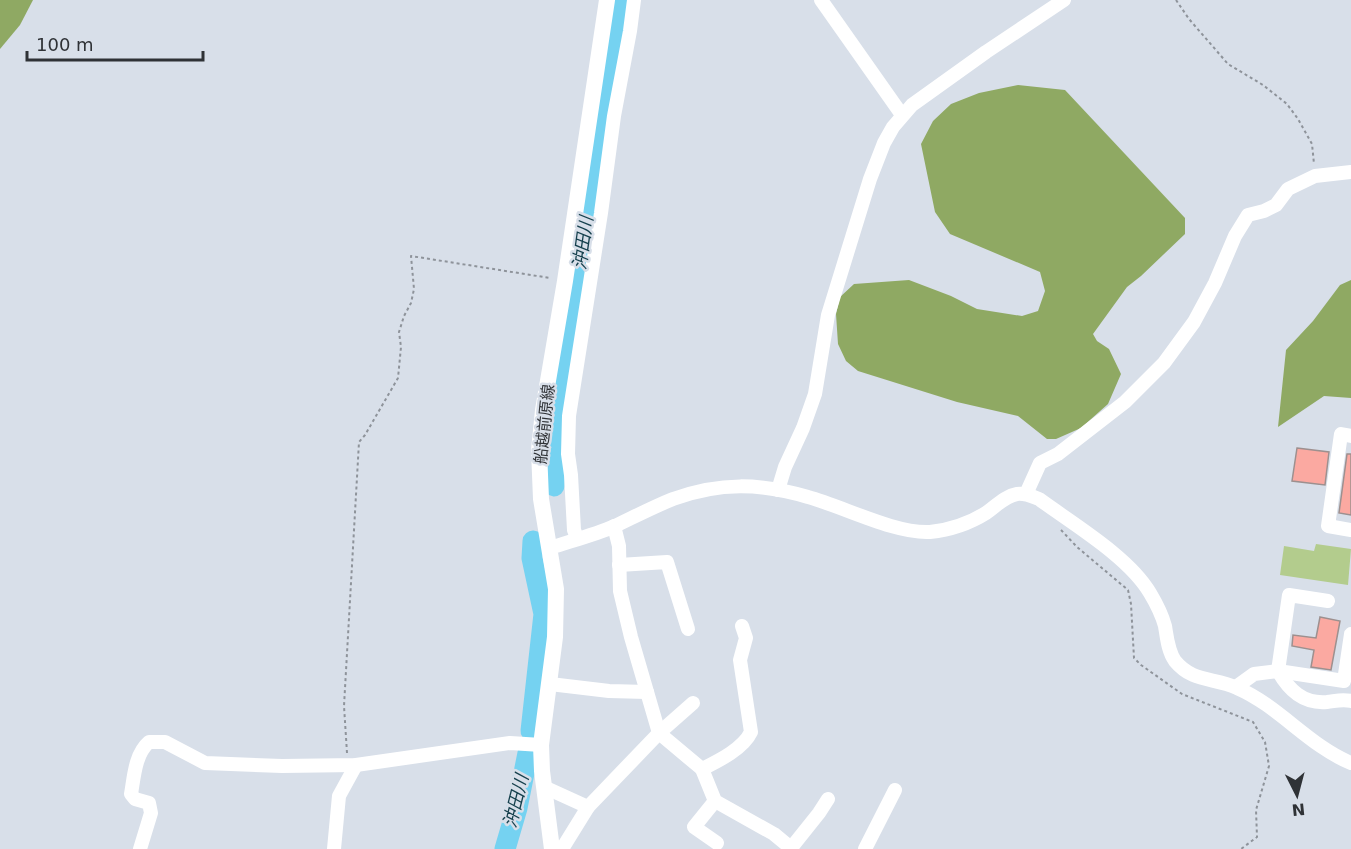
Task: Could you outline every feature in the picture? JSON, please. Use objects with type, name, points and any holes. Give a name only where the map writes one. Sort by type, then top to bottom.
[{"type":"main road","name":"船越前原線","points":[[552,849],[541,745],[555,637],[556,589],[539,484],[539,450],[543,410],[608,0]]},
{"type":"street","points":[[577,538],[573,530],[568,454],[569,416],[614,116],[634,0]]},
{"type":"street","points":[[821,0],[902,115]]},
{"type":"street","points":[[778,490],[815,394],[828,315],[870,179],[892,127],[912,105],[1059,1]]},
{"type":"street","points":[[1026,494],[1040,463],[1058,454],[1125,402],[1164,363],[1194,322],[1215,283],[1235,236],[1248,215],[1276,205],[1288,189],[1315,176],[1351,172]]},
{"type":"street","points":[[1351,436],[1341,434],[1328,526],[1351,530]]},
{"type":"street","points":[[550,548],[614,526],[673,499],[732,485],[778,490],[808,497],[918,532],[931,532],[968,522],[1005,498],[1015,494],[1026,494],[1039,499],[1125,562],[1140,576],[1158,606],[1168,648],[1174,660],[1188,674],[1236,687],[1286,719],[1336,757],[1351,763]]},
{"type":"street","points":[[614,526],[619,546],[620,591],[630,637],[659,733],[702,769],[715,801],[774,834],[791,848],[828,799]]},
{"type":"street","points":[[619,565],[667,562],[688,629]]},
{"type":"street","points":[[1328,601],[1289,595],[1278,671],[1292,691],[1305,700],[1327,702],[1346,700],[1344,681],[1351,634]]},
{"type":"street","points":[[702,769],[722,759],[748,739],[751,732],[740,660],[746,638],[742,626]]},
{"type":"street","points":[[1236,687],[1254,674],[1278,671],[1344,681]]},
{"type":"street","points":[[550,684],[609,691],[647,692]]},
{"type":"street","points":[[561,849],[588,807],[659,733],[693,703]]},
{"type":"street","points":[[140,849],[151,813],[149,803],[135,800],[131,794],[136,767],[143,747],[149,742],[165,742],[205,763],[282,766],[352,765],[510,743],[541,745]]},
{"type":"street","points":[[334,849],[339,796],[352,765]]},
{"type":"street","points":[[544,787],[588,807]]},
{"type":"street","points":[[865,849],[895,790]]},
{"type":"street","points":[[715,801],[694,827],[717,843]]},
{"type":"path","points":[[1176,0],[1189,19],[1228,64],[1263,85],[1287,104],[1312,144],[1315,176]]},
{"type":"path","points":[[352,765],[345,737],[344,706],[359,442],[366,435],[398,378],[401,347],[399,332],[414,289],[411,256],[565,281]]},
{"type":"green space","points":[[0,0],[33,0],[20,25],[0,49]]},
{"type":"green space","points":[[1018,85],[1065,90],[1185,218],[1185,234],[1127,287],[1093,334],[1097,341],[1109,349],[1121,374],[1108,404],[1081,428],[1056,439],[1047,439],[1018,416],[957,402],[858,371],[846,361],[838,344],[836,314],[840,297],[854,284],[909,280],[977,309],[1022,316],[1038,311],[1045,291],[1040,272],[950,234],[935,212],[921,144],[933,121],[951,104],[979,93]]},
{"type":"green space","points":[[1351,280],[1351,398],[1324,396],[1278,427],[1286,350],[1313,321],[1340,285]]},
{"type":"green space","points":[[1316,544],[1351,549],[1348,585],[1280,575],[1284,546],[1314,551]]},
{"type":"building","points":[[1297,448],[1329,452],[1325,485],[1292,481]]},
{"type":"building","points":[[1347,454],[1351,454],[1351,515],[1339,513]]},
{"type":"building","points":[[1320,617],[1340,621],[1331,670],[1311,667],[1314,650],[1292,646],[1293,635],[1316,638]]},
{"type":"waterway","name":"沖田川","points":[[554,486],[555,466],[552,449],[619,0]]},
{"type":"waterway","name":"沖田川","points":[[531,731],[544,614],[532,558],[533,541]]},
{"type":"waterway","name":"沖田川","points":[[505,849],[517,808],[528,753]]}]
